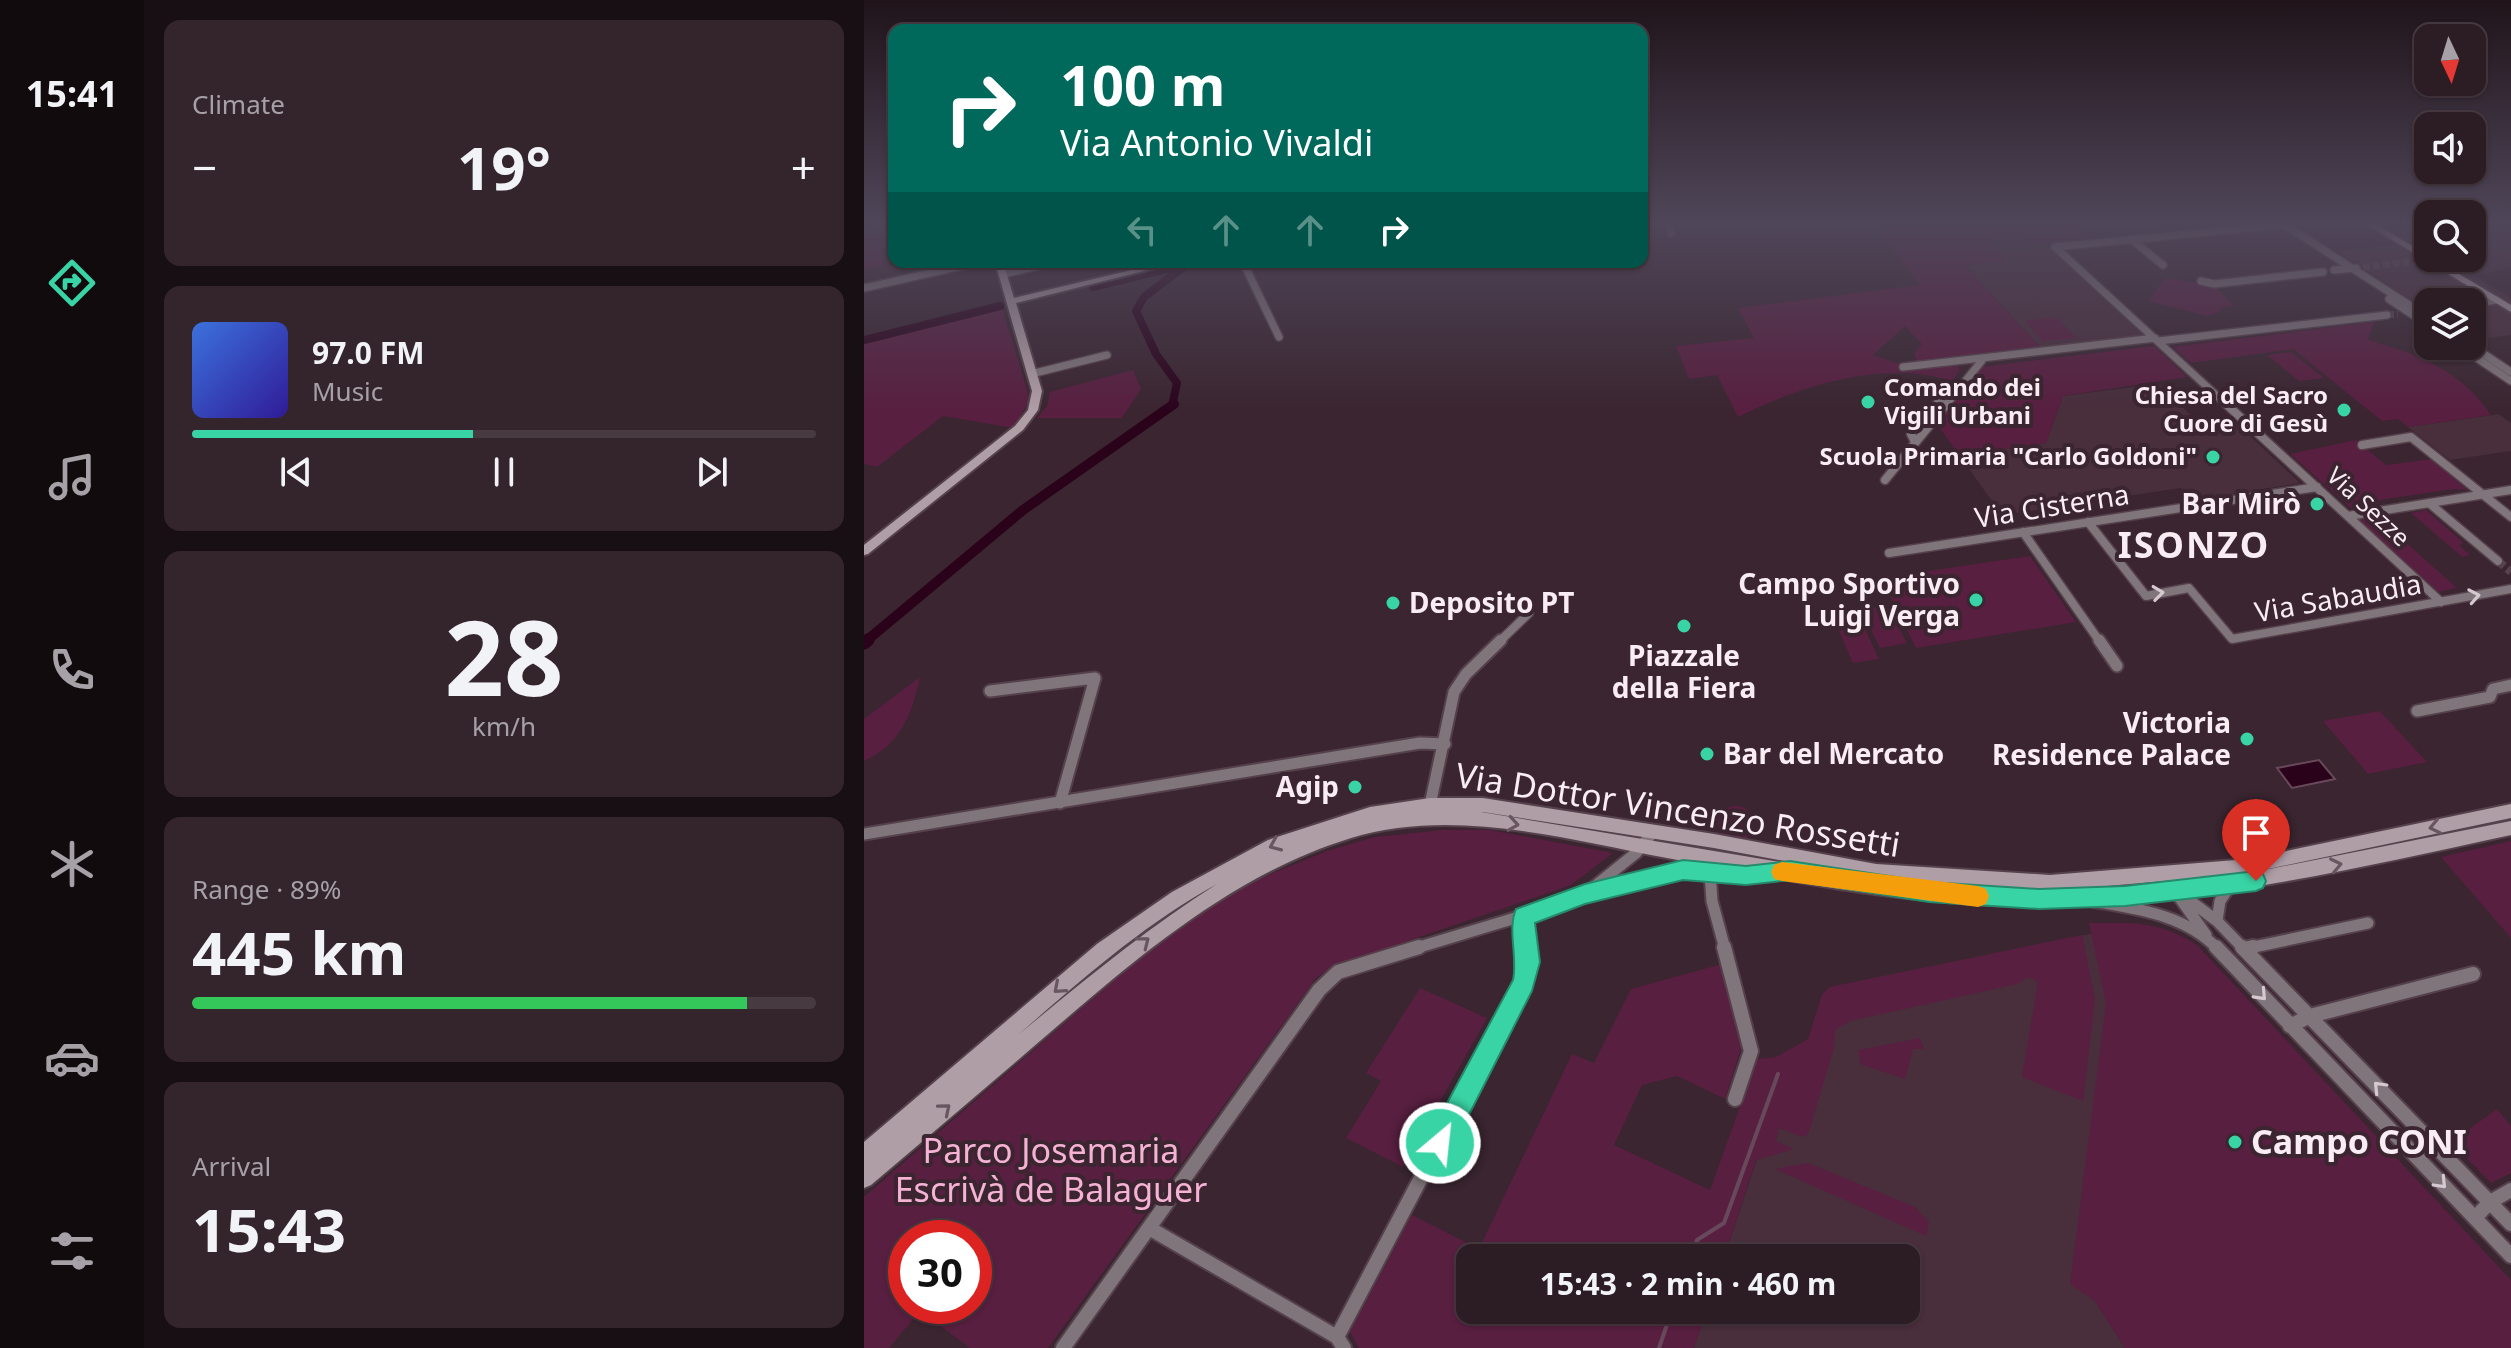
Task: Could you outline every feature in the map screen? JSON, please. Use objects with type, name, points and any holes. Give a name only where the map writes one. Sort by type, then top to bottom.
[{"type":"street","points":[[864,551],[1022,425],[1037,399],[1008,287]]},
{"type":"street","points":[[1013,301],[1072,287]]},
{"type":"street","points":[[1255,287],[1279,337]]},
{"type":"street","name":"Via Sezze","points":[[2099,287],[2441,602]]},
{"type":"street","points":[[2370,287],[2414,316]]},
{"type":"street","points":[[2388,287],[2414,304]]},
{"type":"street","points":[[2474,287],[2511,309]]},
{"type":"street","points":[[2486,302],[2496,300]]},
{"type":"street","points":[[2398,314],[2414,312]]},
{"type":"street","points":[[1903,367],[2387,315]]},
{"type":"street","points":[[1031,374],[1107,355]]},
{"type":"street","points":[[2486,355],[2511,372]]},
{"type":"street","points":[[1885,480],[1980,358]]},
{"type":"street","points":[[2480,360],[2511,381]]},
{"type":"street","points":[[2362,445],[2411,437],[2511,517]]},
{"type":"street","name":"Via Cisterna","points":[[1889,553],[2317,487]]},
{"type":"street","points":[[2348,516],[2511,490]]},
{"type":"street","points":[[2429,503],[2498,561]]},
{"type":"street","name":"Via Sabaudia","points":[[2088,522],[2146,596],[2189,588],[2232,639],[2511,589]]},
{"type":"street","points":[[2023,532],[2117,666]]},
{"type":"street","points":[[1430,805],[1445,744],[1448,709],[1458,684],[1529,613]]},
{"type":"street","points":[[990,691],[1087,677],[1095,679],[1060,803]]},
{"type":"street","points":[[2417,711],[2490,697],[2493,689],[2511,685]]},
{"type":"street","points":[[864,834],[1420,743],[1445,744]]},
{"type":"street","name":"Via Dottor Vincenzo Rossetti","points":[[864,1155],[1103,950],[1192,888],[1239,861],[1302,834],[1370,814],[1430,805],[1493,806],[1790,871],[1945,894],[2080,898],[2231,884],[2511,828]]},
{"type":"street","name":"Via Dottor Vincenzo Rossetti","points":[[864,1178],[1147,939],[1210,895],[1287,856],[1363,830],[1438,817],[1491,821],[1649,839],[1931,878],[2050,883],[2248,866],[2511,811]]},
{"type":"street","points":[[1585,894],[1649,839]]},
{"type":"street","points":[[1063,1348],[1319,990],[1338,972],[1524,917],[1585,894],[1672,871],[1746,876],[1790,871]]},
{"type":"street","points":[[1710,873],[1712,901],[1751,1051],[1735,1099]]},
{"type":"street","points":[[2163,875],[2208,939],[2511,1256]]},
{"type":"street","points":[[2217,921],[2220,901],[2231,884]]},
{"type":"street","points":[[2175,891],[2217,921],[2511,1224]]},
{"type":"street","points":[[2080,898],[2158,912],[2208,939]]},
{"type":"street","points":[[1149,1228],[1340,1342],[1524,983],[1528,962],[1524,917]]},
{"type":"street","points":[[2244,949],[2368,923]]},
{"type":"street","points":[[2290,1026],[2310,1016],[2473,974]]},
{"type":"street","points":[[2475,1218],[2490,1202],[2511,1190]]},
{"type":"shaded area","points":[[1985,287],[2092,287],[2144,335],[2041,348]]},
{"type":"shaded area","points":[[2391,287],[2493,287],[2511,298],[2511,335],[2486,338],[2486,288],[2414,288],[2414,302]]},
{"type":"shaded area","points":[[2159,384],[2199,423],[2231,418],[2300,483],[2193,500],[2181,488],[2002,515],[1959,455],[2046,443],[2063,396]]},
{"type":"shaded area","points":[[2499,414],[2511,423],[2511,451],[2450,460],[2408,427]]},
{"type":"shaded area","points":[[2319,760],[2335,779],[2292,788],[2277,768]]},
{"type":"shaded area","points":[[2128,926],[2095,1301],[2125,1348],[1694,1348],[1702,1324],[1920,1324],[1920,1244],[1729,1244],[1777,1099],[1789,1103],[1822,995],[1830,987]]},
{"type":"green space","points":[[1905,287],[1984,287],[2041,348],[1953,360],[1960,370],[1952,381],[1898,373],[1842,379],[1788,395],[1738,417],[1717,375],[1689,379],[1676,346],[1754,338],[1738,308]],"holes":[[[1905,326],[1922,344],[1914,354],[1917,360],[1896,363],[1873,355]]]},
{"type":"green space","points":[[2159,287],[2215,287],[2234,306],[2219,308],[2222,311],[2207,316],[2149,300]]},
{"type":"green space","points":[[1002,308],[1030,400],[1013,428],[943,416],[877,467],[864,464],[864,342]]},
{"type":"green space","points":[[2056,317],[2076,338],[2043,341],[2025,321]]},
{"type":"green space","points":[[2374,322],[2368,340],[2414,355],[2414,360],[2425,360],[2437,366],[2467,387],[2491,415],[2408,427],[2398,419],[2382,421],[2293,349],[2191,363],[2173,347]]},
{"type":"green space","points":[[2154,346],[2187,377],[2063,396],[2046,443],[1959,455],[1936,423],[1981,367]]},
{"type":"green space","points":[[2291,352],[2324,378],[2299,381],[2267,355]]},
{"type":"green space","points":[[1133,370],[1141,389],[1122,418],[1037,418],[1047,406],[1050,392]]},
{"type":"green space","points":[[2356,440],[2386,465],[2432,459],[2467,490],[2454,489],[2379,500],[2378,505],[2351,508],[2290,454]]},
{"type":"green space","points":[[2426,510],[2463,542],[2460,546],[2470,555],[2462,557],[2411,513]]},
{"type":"green space","points":[[2376,516],[2457,588],[2438,592],[2358,519]]},
{"type":"green space","name":"Campo Sportivo Luigi Verga","points":[[2030,556],[2076,622],[1916,648],[1881,578]]},
{"type":"green space","points":[[1887,606],[1907,643],[1880,648],[1861,610]]},
{"type":"green space","points":[[1863,625],[1879,659],[1853,663],[1838,629]]},
{"type":"green space","points":[[920,677],[909,715],[896,737],[864,761],[864,719]]},
{"type":"green space","points":[[2380,711],[2427,762],[2368,774],[2323,721]]},
{"type":"green space","points":[[1736,806],[1749,811],[1754,824],[1749,837],[1736,842],[1723,837],[1718,824],[1723,811]]},
{"type":"green space","name":"Parco Josemaria Escrivà de Balaguer","points":[[1442,830],[1490,830],[1613,853],[1571,885],[1332,967],[1316,978],[1048,1348],[970,1348],[938,1324],[992,1324],[992,1220],[888,1220],[888,1324],[909,1324],[889,1348],[864,1348],[864,1197],[1163,938],[1239,887],[1327,851],[1375,837]]},
{"type":"green space","points":[[2511,841],[2511,938],[2441,857]]},
{"type":"green space","name":"Campo CONI","points":[[2089,923],[2133,923],[2158,927],[2197,945],[2511,1280],[2511,1348],[2125,1348],[2095,1301],[2070,1284],[2106,1003]]},
{"type":"green space","points":[[2082,935],[2095,999],[2083,1101],[2022,1077],[2038,982],[2028,977],[2017,984],[1850,1021],[1835,1030],[1834,1048],[1808,1134],[1803,1137],[1779,1128],[1776,1141],[1794,1149],[1756,1160],[1729,1244],[1481,1244],[1572,1054],[1594,1063],[1631,989],[1722,964],[1742,1045],[1725,1099],[1677,1076],[1642,1085],[1614,1145],[1710,1190],[1757,1059],[1776,1057],[1808,1039],[1822,995],[1830,987]]},
{"type":"green space","points":[[1420,988],[1487,1018],[1403,1167],[1346,1138],[1381,1081],[1366,1073]]},
{"type":"green space","points":[[1920,1038],[1924,1049],[1913,1049],[1905,1079],[1860,1064],[1859,1050]]},
{"type":"green space","points":[[2497,1109],[2511,1126],[2511,1173],[2491,1183],[2451,1142]]},
{"type":"green space","points":[[1808,1163],[1915,1207],[1929,1222],[1926,1236],[1775,1169]]},
{"type":"green space","points":[[1412,1215],[1469,1244],[1456,1244],[1456,1324],[1702,1324],[1694,1348],[1359,1348],[1350,1332]]},
{"type":"waterway","points":[[1157,287],[1144,297],[1136,311],[1156,354],[1177,383],[1172,405]]},
{"type":"waterway","points":[[864,340],[1000,306]]},
{"type":"waterway","points":[[865,642],[1023,510],[1172,405]]},
{"type":"waterway","points":[[864,643],[868,640]]},
{"type":"waterway","points":[[1695,1244],[1724,1223],[1778,1074]]},
{"type":"waterway","points":[[1659,1348],[1667,1324]]},
{"type":"tunnel","points":[[2387,315],[2398,314]]},
{"type":"tunnel","points":[[2498,561],[2511,572]]},
{"type":"slow traffic","points":[[1782,872],[1978,896]]},
{"type":"place","name":"Comando dei Vigili Urbani","points":[[1868,402]]},
{"type":"place","name":"Chiesa del Sacro Cuore di Gesù","points":[[2344,410]]},
{"type":"place","name":"Scuola Primaria \"Carlo Goldoni\"","points":[[2213,457]]},
{"type":"place","name":"Bar Mirò","points":[[2317,504]]},
{"type":"place","name":"Campo Sportivo Luigi Verga","points":[[1976,600]]},
{"type":"place","name":"Deposito PT","points":[[1393,603]]},
{"type":"place","name":"Piazzale della Fiera","points":[[1684,626]]},
{"type":"place","name":"Victoria Residence Palace","points":[[2247,739]]},
{"type":"place","name":"Bar del Mercato","points":[[1707,754]]},
{"type":"place","name":"Agip","points":[[1355,787]]},
{"type":"place","name":"Campo CONI","points":[[2235,1142]]},
{"type":"district","name":"ISONZO","points":[[2194,545]]},
{"type":"route","points":[[1440,1143],[1524,983],[1528,962],[1524,917],[1585,894],[1683,870],[1746,876],[1790,871],[1929,892],[2039,899],[2125,896],[2256,881]]}]
